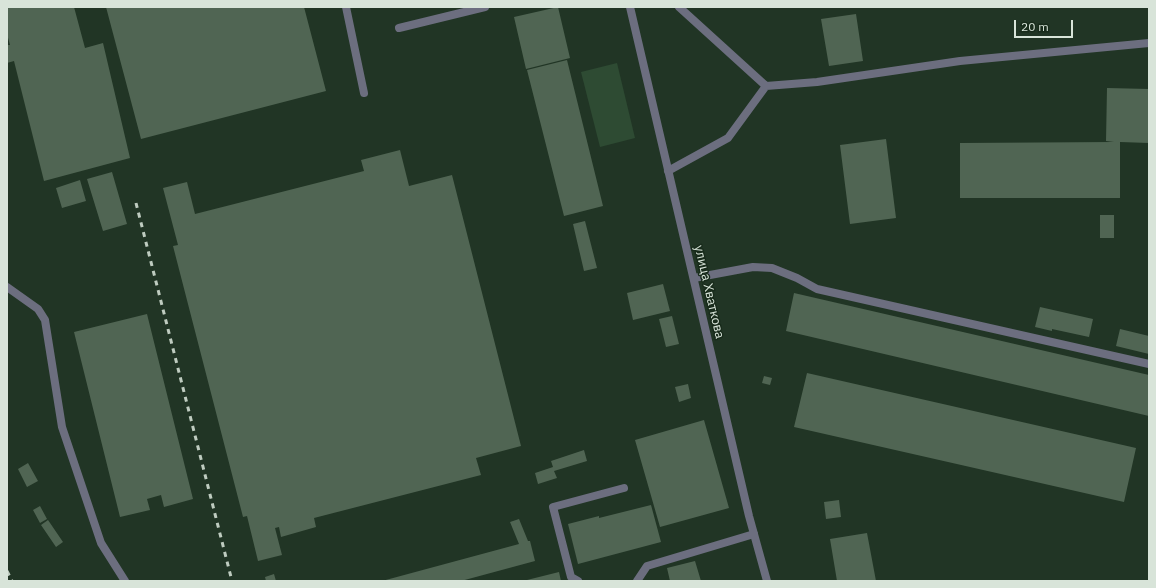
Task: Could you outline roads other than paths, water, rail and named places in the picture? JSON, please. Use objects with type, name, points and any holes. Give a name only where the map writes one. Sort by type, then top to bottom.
[{"type":"street","points":[[346,7],[364,93]]},
{"type":"street","points":[[399,28],[485,7]]},
{"type":"street","name":"улица Хваткова","points":[[630,7],[754,534],[767,581]]},
{"type":"street","points":[[679,7],[766,86],[817,82],[960,61],[1149,42]]},
{"type":"street","points":[[668,171],[728,138],[766,86]]},
{"type":"street","points":[[694,278],[753,267],[772,268],[797,278],[817,289],[1149,364]]},
{"type":"street","points":[[7,287],[38,309],[45,320],[62,427],[101,543],[125,581]]},
{"type":"street","points":[[578,581],[570,577],[553,507],[624,488]]},
{"type":"street","points":[[637,581],[647,566],[754,534]]},
{"type":"railway","points":[[136,203],[232,581]]},
{"type":"railway","points":[[7,571],[12,581]]}]
